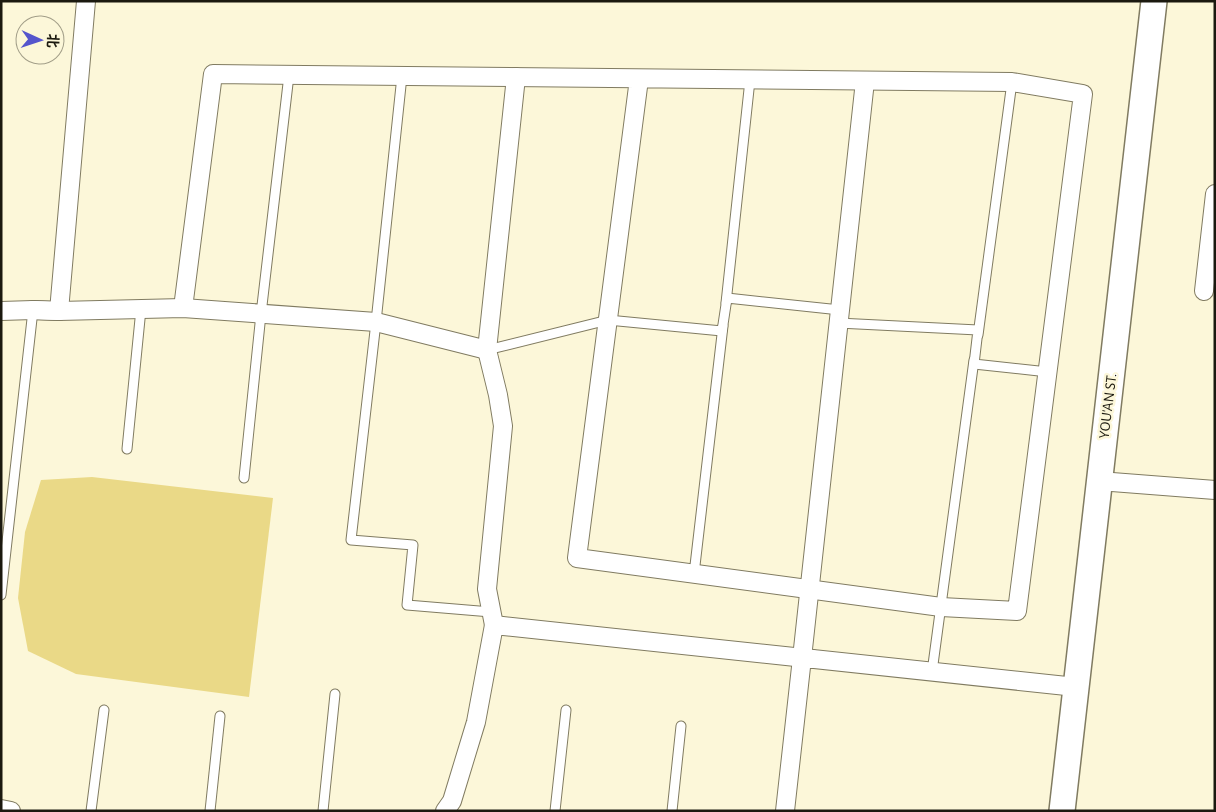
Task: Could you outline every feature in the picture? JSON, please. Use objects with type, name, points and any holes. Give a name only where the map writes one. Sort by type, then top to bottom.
[{"type":"main road","name":"YOU'AN ST.","points":[[1062,811],[1154,1]]},
{"type":"street","points":[[59,311],[86,1]]},
{"type":"street","points":[[183,308],[213,74],[1012,82],[1083,94],[1017,611],[941,607],[578,558],[639,79]]},
{"type":"street","points":[[445,811],[452,801],[476,722],[492,618],[487,589],[503,426],[487,350],[516,78]]},
{"type":"street","points":[[785,811],[865,81]]},
{"type":"street","points":[[1204,291],[1215,194]]},
{"type":"street","points":[[1,311],[183,308],[376,322],[487,350]]},
{"type":"street","points":[[1100,481],[1215,490]]},
{"type":"street","points":[[492,618],[802,658],[1076,687]]},
{"type":"street","points":[[1,809],[11,811]]},
{"type":"lane","points":[[244,478],[289,75]]},
{"type":"lane","points":[[402,76],[351,540],[413,545],[406,605],[492,618]]},
{"type":"lane","points":[[694,574],[727,298],[750,80]]},
{"type":"lane","points":[[932,672],[1012,82]]},
{"type":"lane","points":[[727,298],[839,317],[978,330]]},
{"type":"lane","points":[[127,449],[141,309]]},
{"type":"lane","points":[[1,594],[33,310]]},
{"type":"lane","points":[[487,350],[608,320],[722,331]]},
{"type":"lane","points":[[974,364],[1048,372]]},
{"type":"lane","points":[[323,811],[335,694]]},
{"type":"lane","points":[[90,811],[104,710]]},
{"type":"lane","points":[[555,811],[566,710]]},
{"type":"lane","points":[[210,811],[220,716]]},
{"type":"lane","points":[[672,811],[681,726]]},
{"type":"shaded area","points":[[92,477],[273,498],[249,697],[76,674],[28,651],[18,598],[25,532],[41,480]]}]
